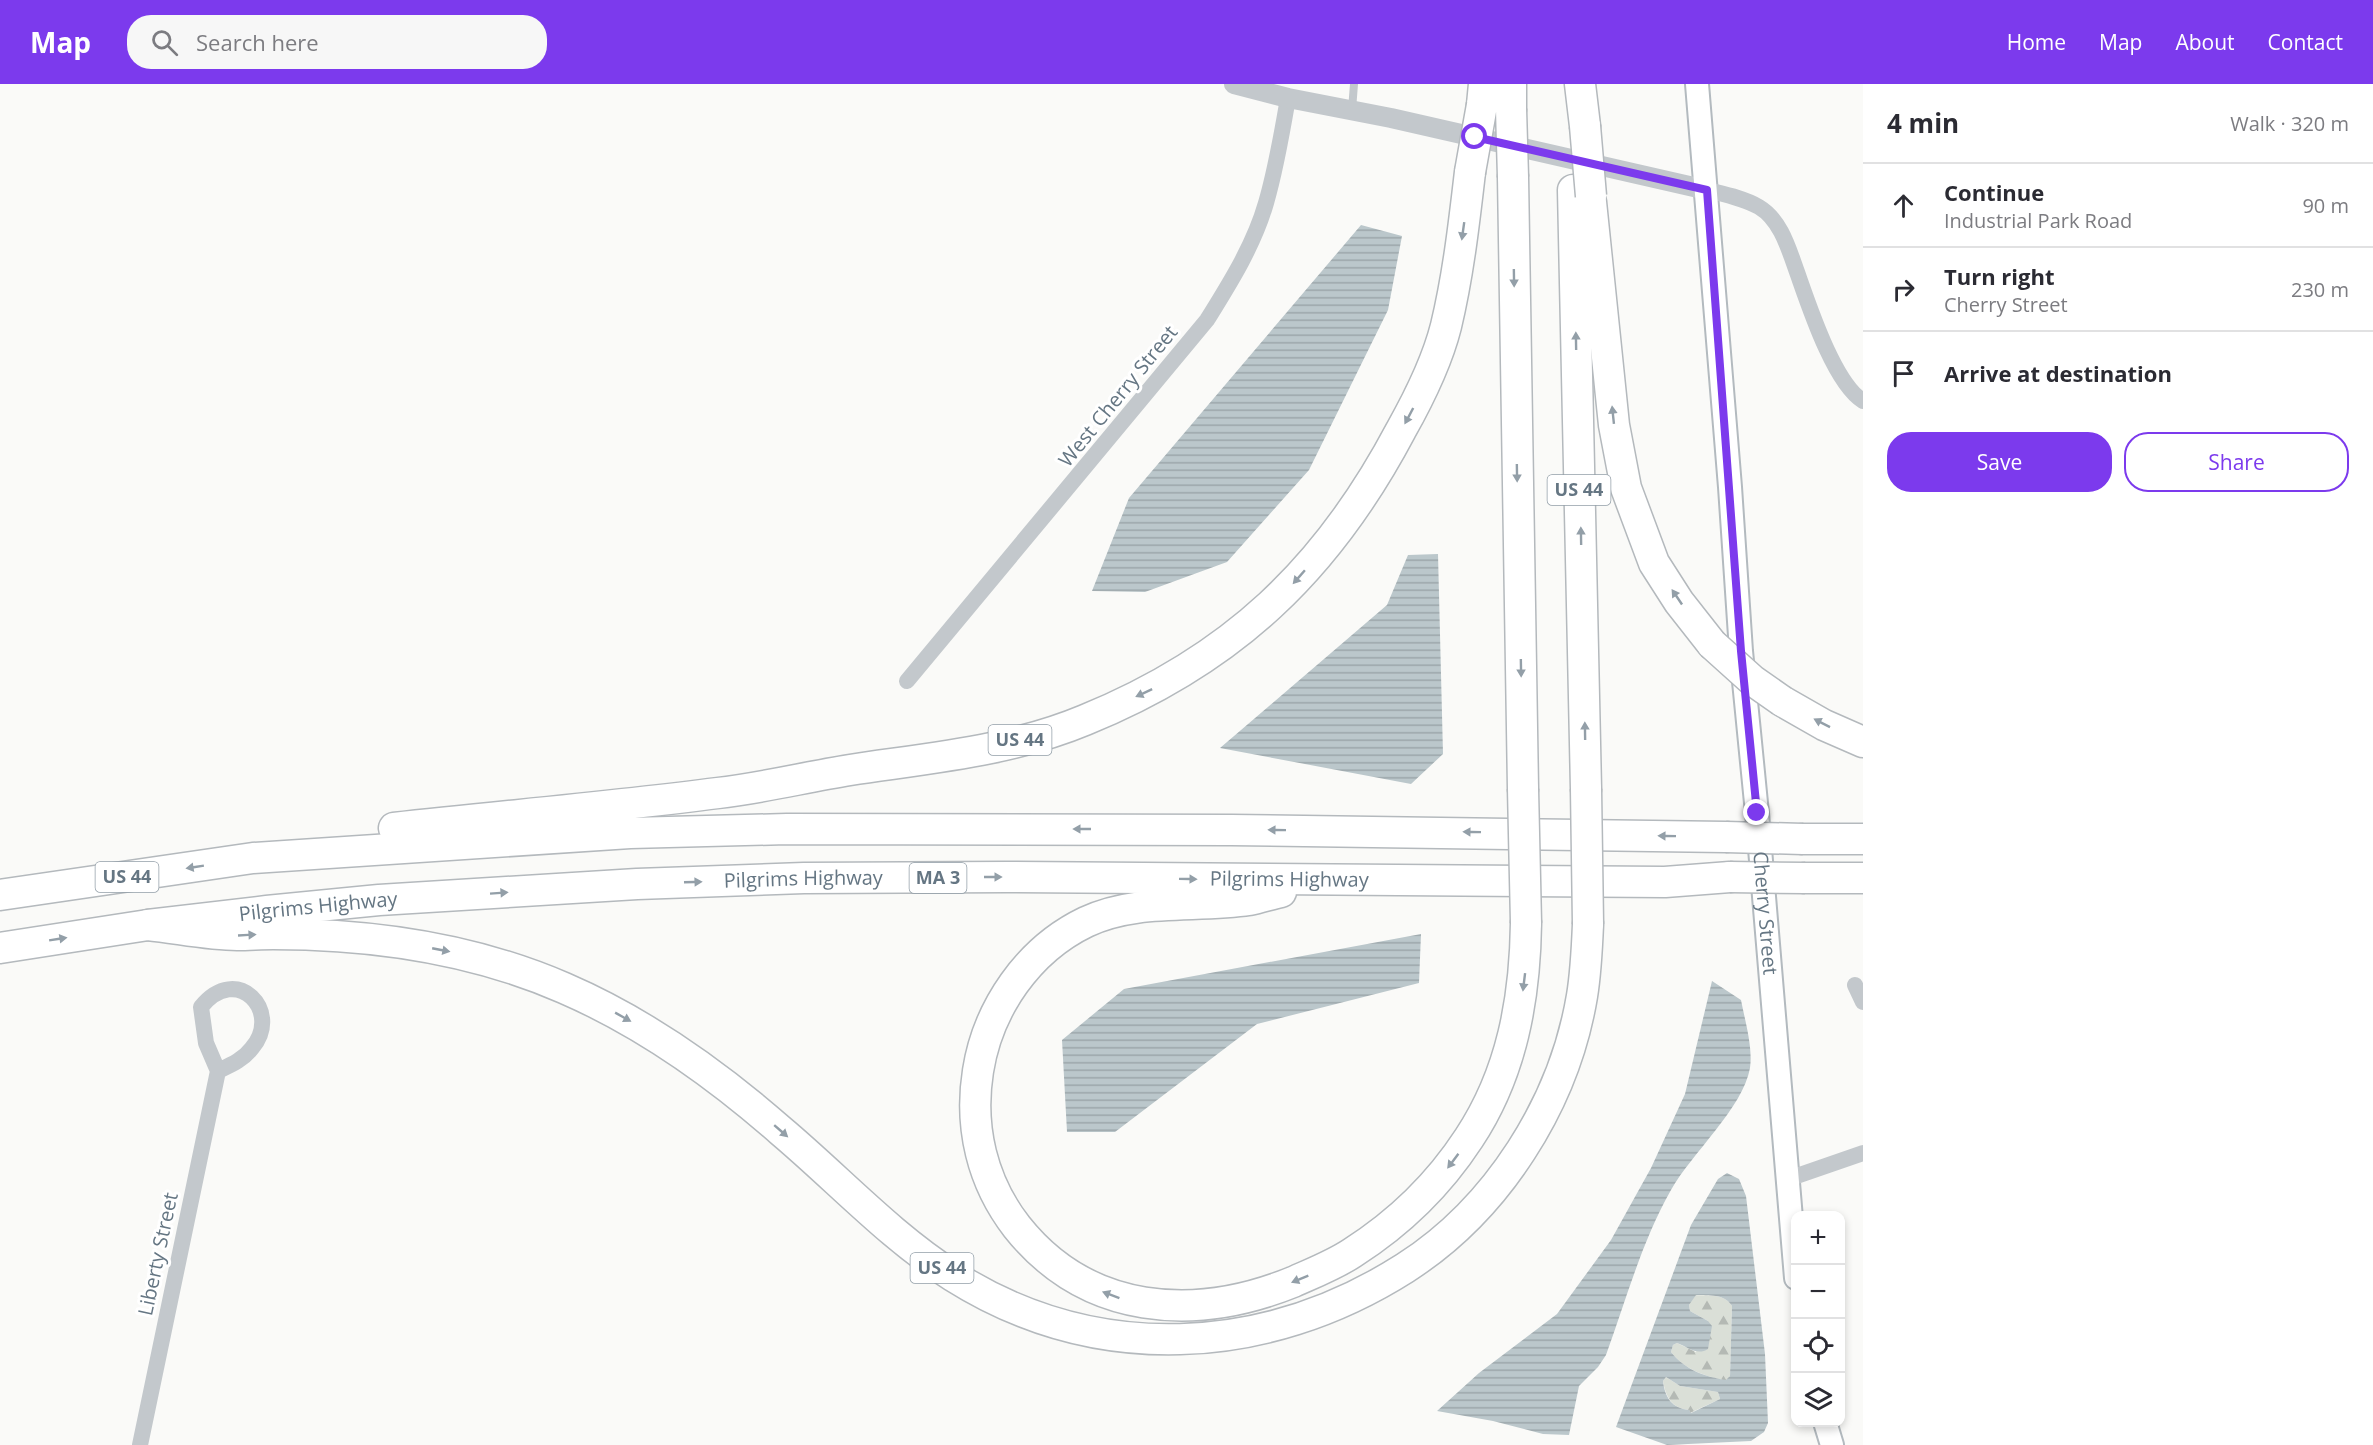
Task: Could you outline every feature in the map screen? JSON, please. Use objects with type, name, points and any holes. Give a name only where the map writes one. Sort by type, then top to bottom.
[{"type":"highway","points":[[1568,84],[1576,125],[1582,193],[1614,425],[1626,488],[1654,563],[1679,602],[1712,644],[1752,680],[1782,701],[1863,742]]},
{"type":"highway","points":[[1576,125],[1580,84]]},
{"type":"highway","name":"US 44","points":[[0,895],[253,858],[354,833],[721,793],[979,750],[1084,721],[1157,687],[1218,650],[1284,594],[1336,536],[1379,471],[1421,393],[1445,329],[1463,233],[1483,94]]},
{"type":"highway","points":[[1327,880],[1249,900],[1135,909],[1088,921],[1054,942],[1033,960],[1003,998],[985,1038],[980,1060],[974,1111],[976,1135],[986,1170],[1008,1215],[1039,1251],[1069,1275],[1111,1295],[1146,1305],[1182,1306],[1215,1304],[1278,1288],[1315,1273],[1350,1255],[1379,1234],[1409,1209],[1451,1164],[1484,1114],[1508,1056],[1517,1024],[1526,966],[1511,96]]},
{"type":"highway","name":"US 44","points":[[148,925],[234,936],[271,934],[368,938],[478,958],[519,970],[562,987],[654,1034],[702,1066],[780,1129],[921,1253],[987,1296],[1049,1321],[1093,1332],[1168,1340],[1214,1338],[1254,1332],[1290,1323],[1331,1308],[1373,1288],[1416,1261],[1450,1234],[1481,1202],[1507,1170],[1547,1105],[1575,1030],[1582,997],[1588,924],[1582,193]]},
{"type":"highway","points":[[253,858],[630,833],[787,829],[1243,830],[1863,839]]},
{"type":"highway","name":"Pilgrims Highway","points":[[0,948],[148,925],[379,900],[637,884],[804,878],[1665,882],[1731,877],[1863,878]]},
{"type":"main road","name":"Cherry Street","points":[[1697,84],[1741,651],[1795,1265]]},
{"type":"main road","points":[[1827,1427],[1832,1445]]},
{"type":"street","points":[[1234,84],[1288,98],[1352,110],[1707,190],[1758,206],[1772,217],[1787,243],[1835,366],[1854,396],[1863,401]]},
{"type":"street","name":"West Cherry Street","points":[[907,681],[1207,320],[1231,281],[1266,205],[1280,149],[1288,98]]},
{"type":"street","points":[[1856,986],[1863,1002]]},
{"type":"street","points":[[232,988],[245,992],[256,1001],[263,1018],[260,1036],[252,1049],[237,1062],[218,1071],[206,1043],[201,1006],[219,991],[232,988]]},
{"type":"street","name":"Liberty Street","points":[[140,1445],[218,1071]]},
{"type":"street","points":[[1788,1179],[1863,1153]]},
{"type":"lane","points":[[1352,110],[1354,84]]},
{"type":"green space","points":[[1695,1295],[1720,1297],[1732,1306],[1730,1376],[1727,1381],[1696,1371],[1671,1352],[1673,1345],[1677,1343],[1696,1352],[1708,1321],[1690,1311],[1689,1305]]},
{"type":"green space","points":[[1666,1377],[1680,1386],[1718,1392],[1720,1399],[1690,1413],[1689,1410],[1678,1407],[1668,1397],[1663,1381]]},
{"type":"shaded area","points":[[1361,225],[1402,236],[1388,310],[1309,470],[1227,562],[1145,592],[1092,591],[1129,498]]},
{"type":"shaded area","points":[[1438,554],[1443,754],[1411,784],[1220,748],[1387,605],[1408,555]]},
{"type":"shaded area","points":[[1421,934],[1419,983],[1257,1024],[1115,1132],[1067,1132],[1062,1040],[1124,989]]},
{"type":"shaded area","points":[[1712,981],[1741,1000],[1748,1034],[1750,1068],[1738,1099],[1680,1176],[1661,1209],[1635,1271],[1606,1355],[1598,1367],[1579,1386],[1569,1435],[1543,1434],[1493,1421],[1437,1411],[1479,1373],[1557,1314],[1611,1240],[1651,1168],[1685,1094]]},
{"type":"shaded area","points":[[1727,1173],[1739,1179],[1746,1196],[1765,1354],[1768,1423],[1764,1432],[1751,1441],[1667,1445],[1616,1427],[1691,1225],[1718,1179]],"holes":[[[1696,1295],[1721,1297],[1732,1306],[1730,1376],[1726,1380],[1696,1372],[1683,1364],[1671,1352],[1673,1345],[1677,1343],[1700,1352],[1708,1349],[1712,1326],[1708,1321],[1690,1311],[1689,1305]],[[1666,1377],[1680,1386],[1718,1392],[1720,1399],[1691,1413],[1670,1401],[1664,1387],[1663,1381]]]},
{"type":"route","points":[[1475,137],[1707,190],[1741,651],[1757,813]]}]
